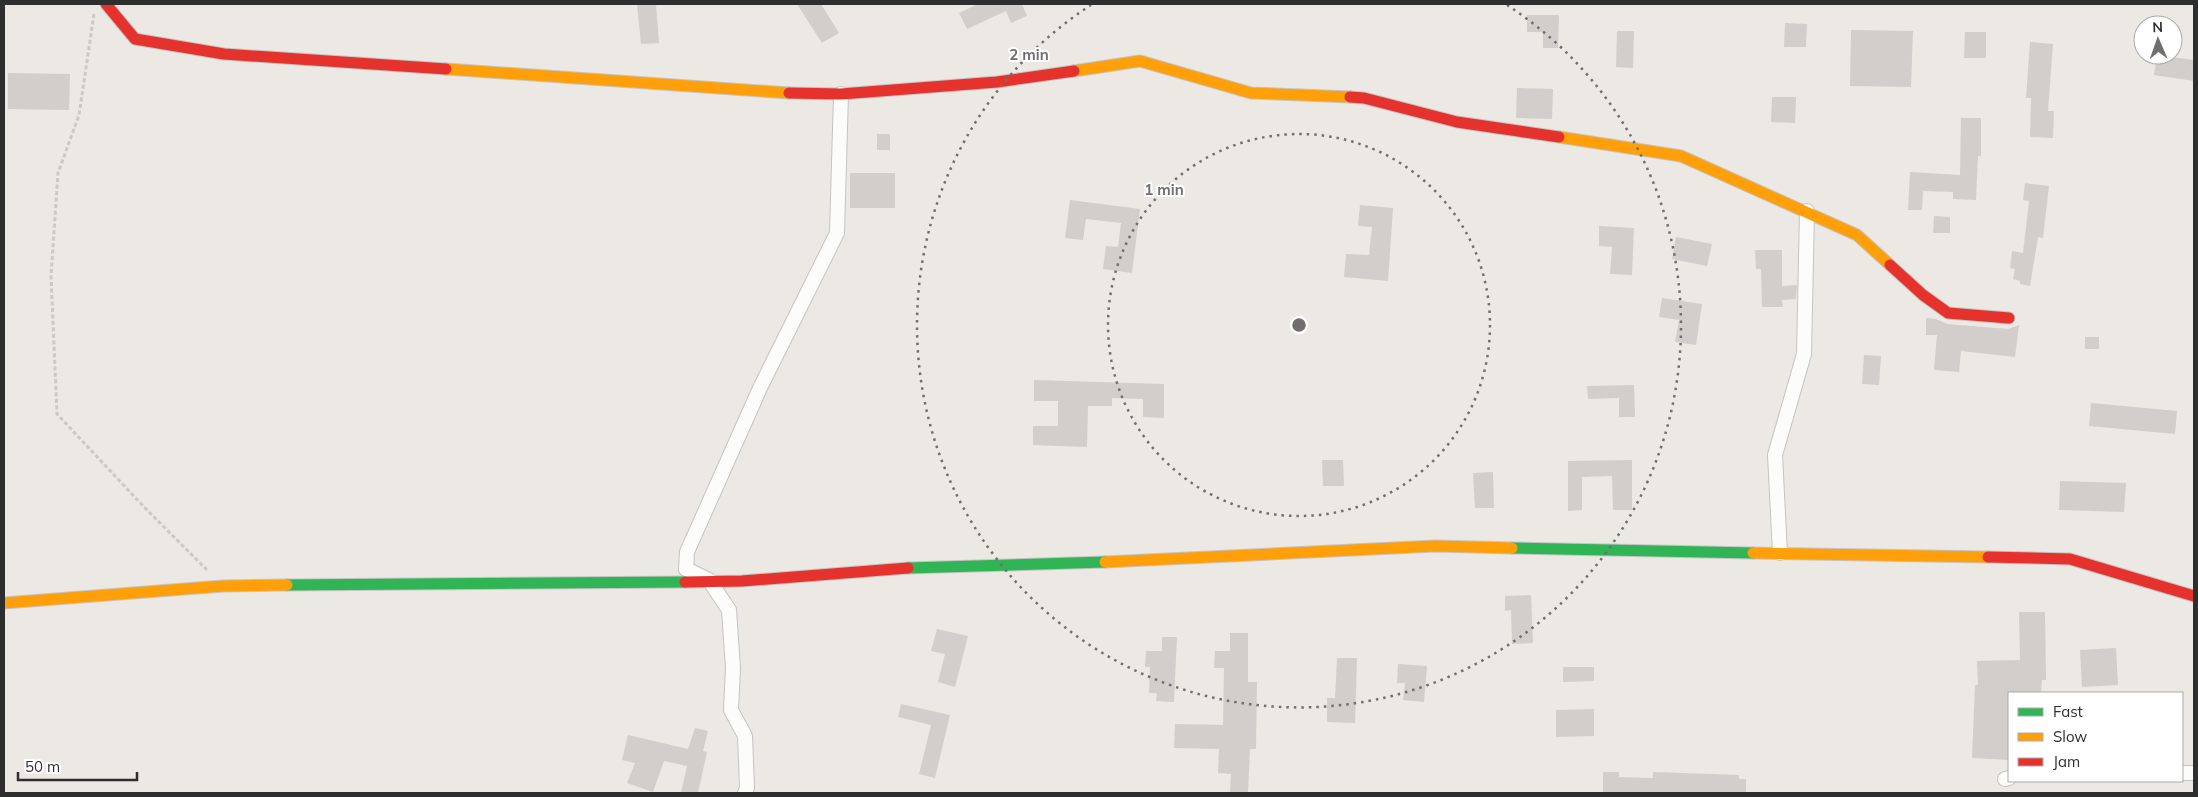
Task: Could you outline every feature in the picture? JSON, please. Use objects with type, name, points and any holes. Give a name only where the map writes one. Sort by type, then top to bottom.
[{"type":"street","points":[[106,4],[135,39],[224,54],[802,94],[841,94],[997,82],[1140,61],[1251,93],[1364,98],[1457,122],[1681,156],[1857,235],[1923,295],[1948,313],[2009,318]]},
{"type":"street","points":[[745,793],[747,788],[745,736],[732,710],[733,668],[729,610],[709,580],[686,569],[687,552],[760,388],[838,233],[841,94]]},
{"type":"street","points":[[1780,553],[1775,455],[1804,354],[1807,211]]},
{"type":"street","points":[[4,603],[223,586],[742,581],[915,566],[1170,560],[1435,546],[2070,559],[2194,596]]},
{"type":"path","points":[[94,13],[79,115],[58,173],[51,276],[57,414],[144,507],[223,586]]},
{"type":"building","points":[[637,4],[656,4],[659,43],[641,44]]},
{"type":"building","points":[[797,4],[821,4],[839,33],[822,43]]},
{"type":"building","points":[[978,4],[1022,4],[1027,16],[1011,23],[1006,11],[967,29],[959,13]]},
{"type":"building","points":[[1527,15],[1559,15],[1558,48],[1543,48],[1543,32],[1527,32]]},
{"type":"building","points":[[1785,23],[1807,24],[1806,47],[1784,47]]},
{"type":"building","points":[[1851,30],[1913,31],[1911,87],[1850,86]]},
{"type":"building","points":[[1617,31],[1634,31],[1633,68],[1616,67]]},
{"type":"building","points":[[1965,32],[1986,32],[1986,58],[1964,58]]},
{"type":"building","points":[[2030,42],[2053,44],[2048,111],[2054,111],[2053,138],[2030,137],[2031,98],[2026,98]]},
{"type":"building","points":[[2183,59],[2194,60],[2194,81],[2154,75],[2156,65],[2183,65]]},
{"type":"building","points":[[8,73],[70,74],[69,110],[8,109]]},
{"type":"building","points":[[1517,88],[1553,89],[1552,119],[1516,118]]},
{"type":"building","points":[[1772,97],[1796,97],[1795,123],[1771,122]]},
{"type":"building","points":[[1961,118],[1981,118],[1981,156],[1978,156],[1976,200],[1953,199],[1953,192],[1923,191],[1922,210],[1908,210],[1910,172],[1960,175]]},
{"type":"building","points":[[877,134],[890,134],[890,150],[877,150]]},
{"type":"building","points":[[850,173],[895,173],[895,208],[850,208]]},
{"type":"building","points":[[2025,183],[2049,186],[2043,238],[2038,237],[2030,286],[2020,284],[2020,281],[2013,279],[2015,269],[2010,268],[2012,251],[2023,253],[2029,201],[2023,200]]},
{"type":"building","points":[[1070,200],[1140,209],[1132,273],[1103,269],[1106,246],[1118,247],[1121,223],[1086,219],[1083,240],[1065,238]]},
{"type":"building","points":[[1360,205],[1393,208],[1388,281],[1344,277],[1346,254],[1369,255],[1372,227],[1358,226]]},
{"type":"building","points":[[1934,216],[1950,217],[1950,233],[1933,233]]},
{"type":"building","points":[[1599,226],[1634,228],[1632,275],[1610,274],[1612,247],[1599,246]]},
{"type":"building","points":[[1676,237],[1712,244],[1707,266],[1672,259]]},
{"type":"building","points":[[1755,250],[1782,250],[1782,286],[1797,285],[1796,299],[1782,300],[1783,307],[1762,307],[1761,269],[1756,269]]},
{"type":"building","points":[[1662,298],[1702,304],[1696,345],[1675,342],[1679,320],[1659,317]]},
{"type":"building","points":[[1926,318],[1936,319],[1947,324],[2008,329],[2019,325],[2015,357],[1961,351],[1959,372],[1934,370],[1937,335],[1926,335]]},
{"type":"building","points":[[2085,337],[2099,337],[2099,349],[2085,349]]},
{"type":"building","points":[[1864,355],[1881,356],[1879,385],[1862,384]]},
{"type":"building","points":[[1034,380],[1164,384],[1164,418],[1143,417],[1143,399],[1112,398],[1112,406],[1088,406],[1087,447],[1033,445],[1033,426],[1058,426],[1058,401],[1034,401]]},
{"type":"building","points":[[1634,385],[1635,417],[1619,417],[1619,398],[1588,399],[1587,386]]},
{"type":"building","points":[[2091,403],[2177,411],[2175,434],[2089,426]]},
{"type":"building","points":[[1322,460],[1343,460],[1344,486],[1323,486]]},
{"type":"building","points":[[1632,460],[1632,510],[1613,510],[1612,476],[1582,477],[1582,510],[1568,511],[1568,461]]},
{"type":"building","points":[[1493,472],[1494,508],[1475,508],[1473,473]]},
{"type":"building","points":[[2060,481],[2126,483],[2124,512],[2059,510]]},
{"type":"building","points":[[1531,595],[1533,643],[1512,644],[1511,610],[1505,611],[1505,596]]},
{"type":"building","points":[[2019,612],[2045,612],[2046,680],[2042,680],[2041,692],[2008,692],[2008,760],[1972,758],[1975,685],[1978,685],[1977,661],[2020,660]]},
{"type":"building","points":[[937,629],[968,636],[955,687],[938,682],[945,654],[931,651]]},
{"type":"building","points":[[1230,633],[1248,633],[1248,682],[1257,682],[1256,749],[1250,749],[1248,793],[1230,793],[1231,774],[1218,773],[1219,749],[1174,748],[1175,724],[1223,725],[1224,668],[1214,668],[1215,651],[1230,651]]},
{"type":"building","points":[[1162,637],[1177,637],[1174,702],[1156,701],[1157,693],[1149,693],[1150,667],[1145,667],[1146,651],[1162,651]]},
{"type":"building","points":[[2116,648],[2118,685],[2082,687],[2080,650]]},
{"type":"building","points":[[1337,658],[1357,658],[1355,723],[1327,722],[1327,698],[1335,698]]},
{"type":"building","points":[[1398,664],[1427,666],[1424,702],[1403,700],[1405,683],[1397,683]]},
{"type":"building","points":[[1563,667],[1594,667],[1594,681],[1563,682]]},
{"type":"building","points":[[901,704],[950,715],[935,778],[919,774],[931,725],[898,717]]},
{"type":"building","points":[[1594,709],[1594,736],[1556,737],[1556,710]]},
{"type":"building","points":[[695,728],[708,731],[703,751],[707,752],[698,793],[681,793],[687,766],[664,761],[653,792],[627,783],[635,763],[622,760],[628,735],[688,749]]},
{"type":"building","points":[[1603,772],[1619,772],[1619,777],[1653,778],[1653,772],[1739,775],[1739,779],[1746,779],[1746,793],[1603,793]]},
{"type":"traffic: fast","points":[[1512,548],[1753,553]]},
{"type":"traffic: fast","points":[[908,568],[1105,562]]},
{"type":"traffic: fast","points":[[287,585],[685,582]]},
{"type":"traffic: slow","points":[[1074,71],[1140,61],[1251,93],[1350,97]]},
{"type":"traffic: slow","points":[[446,69],[789,93]]},
{"type":"traffic: slow","points":[[1559,137],[1681,156],[1857,235],[1890,265]]},
{"type":"traffic: slow","points":[[1105,562],[1435,546],[1512,548]]},
{"type":"traffic: slow","points":[[1753,553],[1988,557]]},
{"type":"traffic: slow","points":[[4,603],[223,586],[287,585]]},
{"type":"traffic: jam","points":[[106,4],[135,39],[224,54],[446,69]]},
{"type":"traffic: jam","points":[[789,93],[841,94],[997,82],[1074,71]]},
{"type":"traffic: jam","points":[[1350,97],[1364,98],[1457,122],[1559,137]]},
{"type":"traffic: jam","points":[[1890,265],[1923,295],[1948,313],[2009,318]]},
{"type":"traffic: jam","points":[[1988,557],[2070,559],[2194,596]]},
{"type":"traffic: jam","points":[[685,582],[742,581],[908,568]]}]
